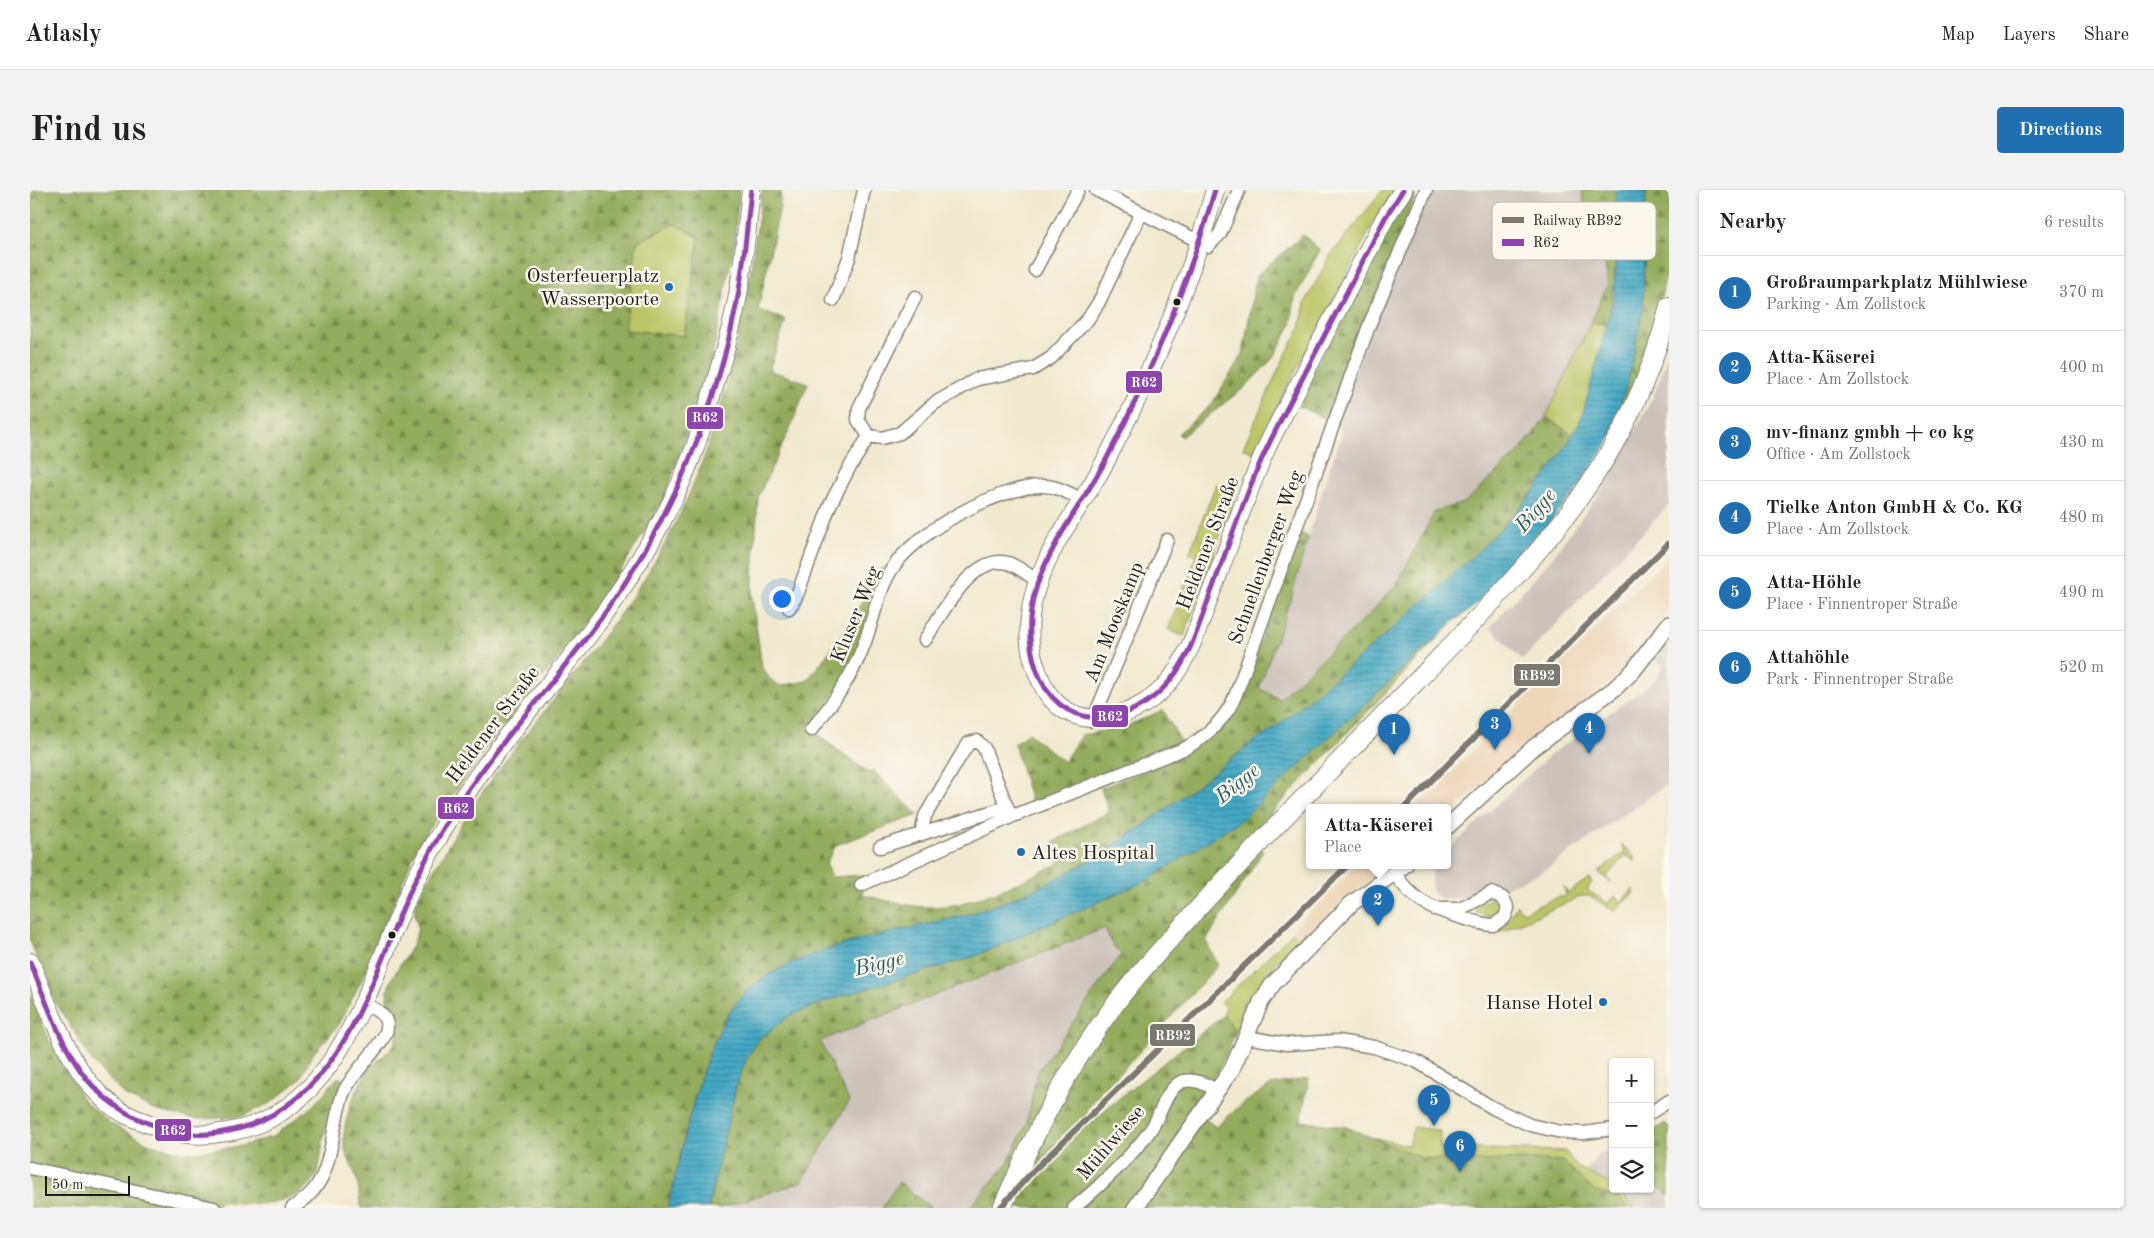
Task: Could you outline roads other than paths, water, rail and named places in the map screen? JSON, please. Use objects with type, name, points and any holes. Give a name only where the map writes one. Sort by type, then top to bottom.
[{"type":"main road","name":"Heldener Straße","points":[[30,962],[67,1048],[88,1082],[124,1113],[163,1128],[187,1134],[212,1134],[255,1126],[287,1108],[316,1081],[331,1062],[353,1025],[406,900],[445,826],[499,745],[589,634],[617,594],[678,490],[705,417],[736,305],[751,190]]},
{"type":"main road","name":"Heldener Straße","points":[[1215,190],[1200,242],[1173,317],[1148,374],[1107,460],[1052,552],[1038,581],[1032,604],[1030,627],[1032,657],[1041,682],[1053,700],[1065,709],[1094,718],[1114,717],[1137,709],[1158,694],[1177,670],[1197,629],[1266,448],[1352,281],[1403,190]]},
{"type":"main road","points":[[1002,1208],[1058,1090],[1105,1018],[1139,974],[1208,899],[1517,576],[1583,494],[1618,440],[1652,365],[1669,306]]},
{"type":"street","points":[[833,300],[849,258],[864,190]]},
{"type":"street","points":[[1035,270],[1078,190]]},
{"type":"street","points":[[1096,190],[1208,246],[1220,234],[1239,190]]},
{"type":"street","name":"Schnellenberger Weg","points":[[880,847],[1010,812],[1186,748],[1216,726],[1229,709],[1370,322],[1420,199],[1426,190]]},
{"type":"street","points":[[915,298],[859,408],[858,420],[869,436],[882,438],[900,433],[935,403],[977,379],[1033,369],[1051,358],[1088,319],[1099,302],[1141,213]]},
{"type":"street","points":[[789,608],[797,595],[830,505],[848,470],[869,436]]},
{"type":"street","name":"Kluser Weg","points":[[811,730],[840,694],[856,667],[886,581],[908,548],[946,521],[974,506],[1014,491],[1041,486],[1059,488],[1083,500]]},
{"type":"street","name":"Am Mooskamp","points":[[1094,718],[1167,540]]},
{"type":"street","points":[[925,640],[954,594],[984,566],[996,562],[1009,563],[1038,581]]},
{"type":"street","points":[[1451,823],[1534,747],[1614,689],[1633,671],[1669,624]]},
{"type":"street","points":[[921,835],[925,816],[969,743],[977,741],[984,748],[1010,812]]},
{"type":"street","name":"Schnellenberger Weg","points":[[861,885],[1010,812]]},
{"type":"street","points":[[1135,1208],[1232,1069],[1261,1002],[1286,968],[1350,904],[1399,869],[1416,898],[1434,909],[1490,925],[1498,923],[1507,912],[1506,903],[1499,895],[1492,893],[1481,896],[1460,909],[1434,909]]},
{"type":"street","points":[[1479,922],[1470,917],[1467,912],[1481,896]]},
{"type":"street","points":[[292,1208],[314,1192],[323,1177],[328,1164],[343,1094],[352,1075],[387,1032],[387,1022],[380,1012],[363,1002]]},
{"type":"street","points":[[1246,1037],[1287,1044],[1356,1042],[1394,1052],[1416,1061],[1493,1108],[1530,1125],[1562,1132],[1584,1133],[1609,1129]]},
{"type":"street","name":"Mühlwiese","points":[[1074,1208],[1103,1182],[1151,1130],[1170,1094],[1179,1083],[1197,1081],[1218,1091]]},
{"type":"street","points":[[1654,1111],[1669,1101]]},
{"type":"street","points":[[30,1168],[214,1208]]},
{"type":"water","points":[[1616,190],[1646,190],[1646,202],[1616,202]]},
{"type":"water","name":"Bigge","points":[[1616,260],[1644,260],[1643,308],[1628,382],[1607,444],[1577,489],[1519,559],[1472,608],[1453,622],[1241,820],[1148,880],[973,957],[829,1000],[789,1016],[758,1040],[747,1058],[736,1087],[708,1208],[668,1208],[687,1126],[705,1066],[728,1014],[743,995],[763,979],[787,965],[846,944],[962,916],[996,905],[1049,882],[1112,847],[1171,805],[1257,739],[1266,735],[1388,632],[1493,536],[1533,492],[1551,468],[1568,443],[1582,417],[1614,298]]},
{"type":"rail line","name":"RB92","points":[[1408,804],[1669,543]]},
{"type":"rail line","name":"RB92","points":[[1000,1208],[1032,1172],[1344,869]]},
{"type":"place","name":"Osterfeuerplatz Wasserpoorte","points":[[669,287]]},
{"type":"place","name":"mv-finanz gmbh + co kg","points":[[1495,750]]},
{"type":"place","name":"Tielke Anton GmbH & Co. KG","points":[[1589,754]]},
{"type":"place","name":"Großraumparkplatz Mühlwiese","points":[[1394,755]]},
{"type":"place","name":"Altes Hospital","points":[[1021,852]]},
{"type":"place","name":"Atta-Käserei","points":[[1378,926]]},
{"type":"place","name":"Hanse Hotel","points":[[1603,1002]]},
{"type":"place","name":"Atta-Höhle","points":[[1434,1126]]},
{"type":"place","name":"Attahöhle","points":[[1460,1172]]}]
